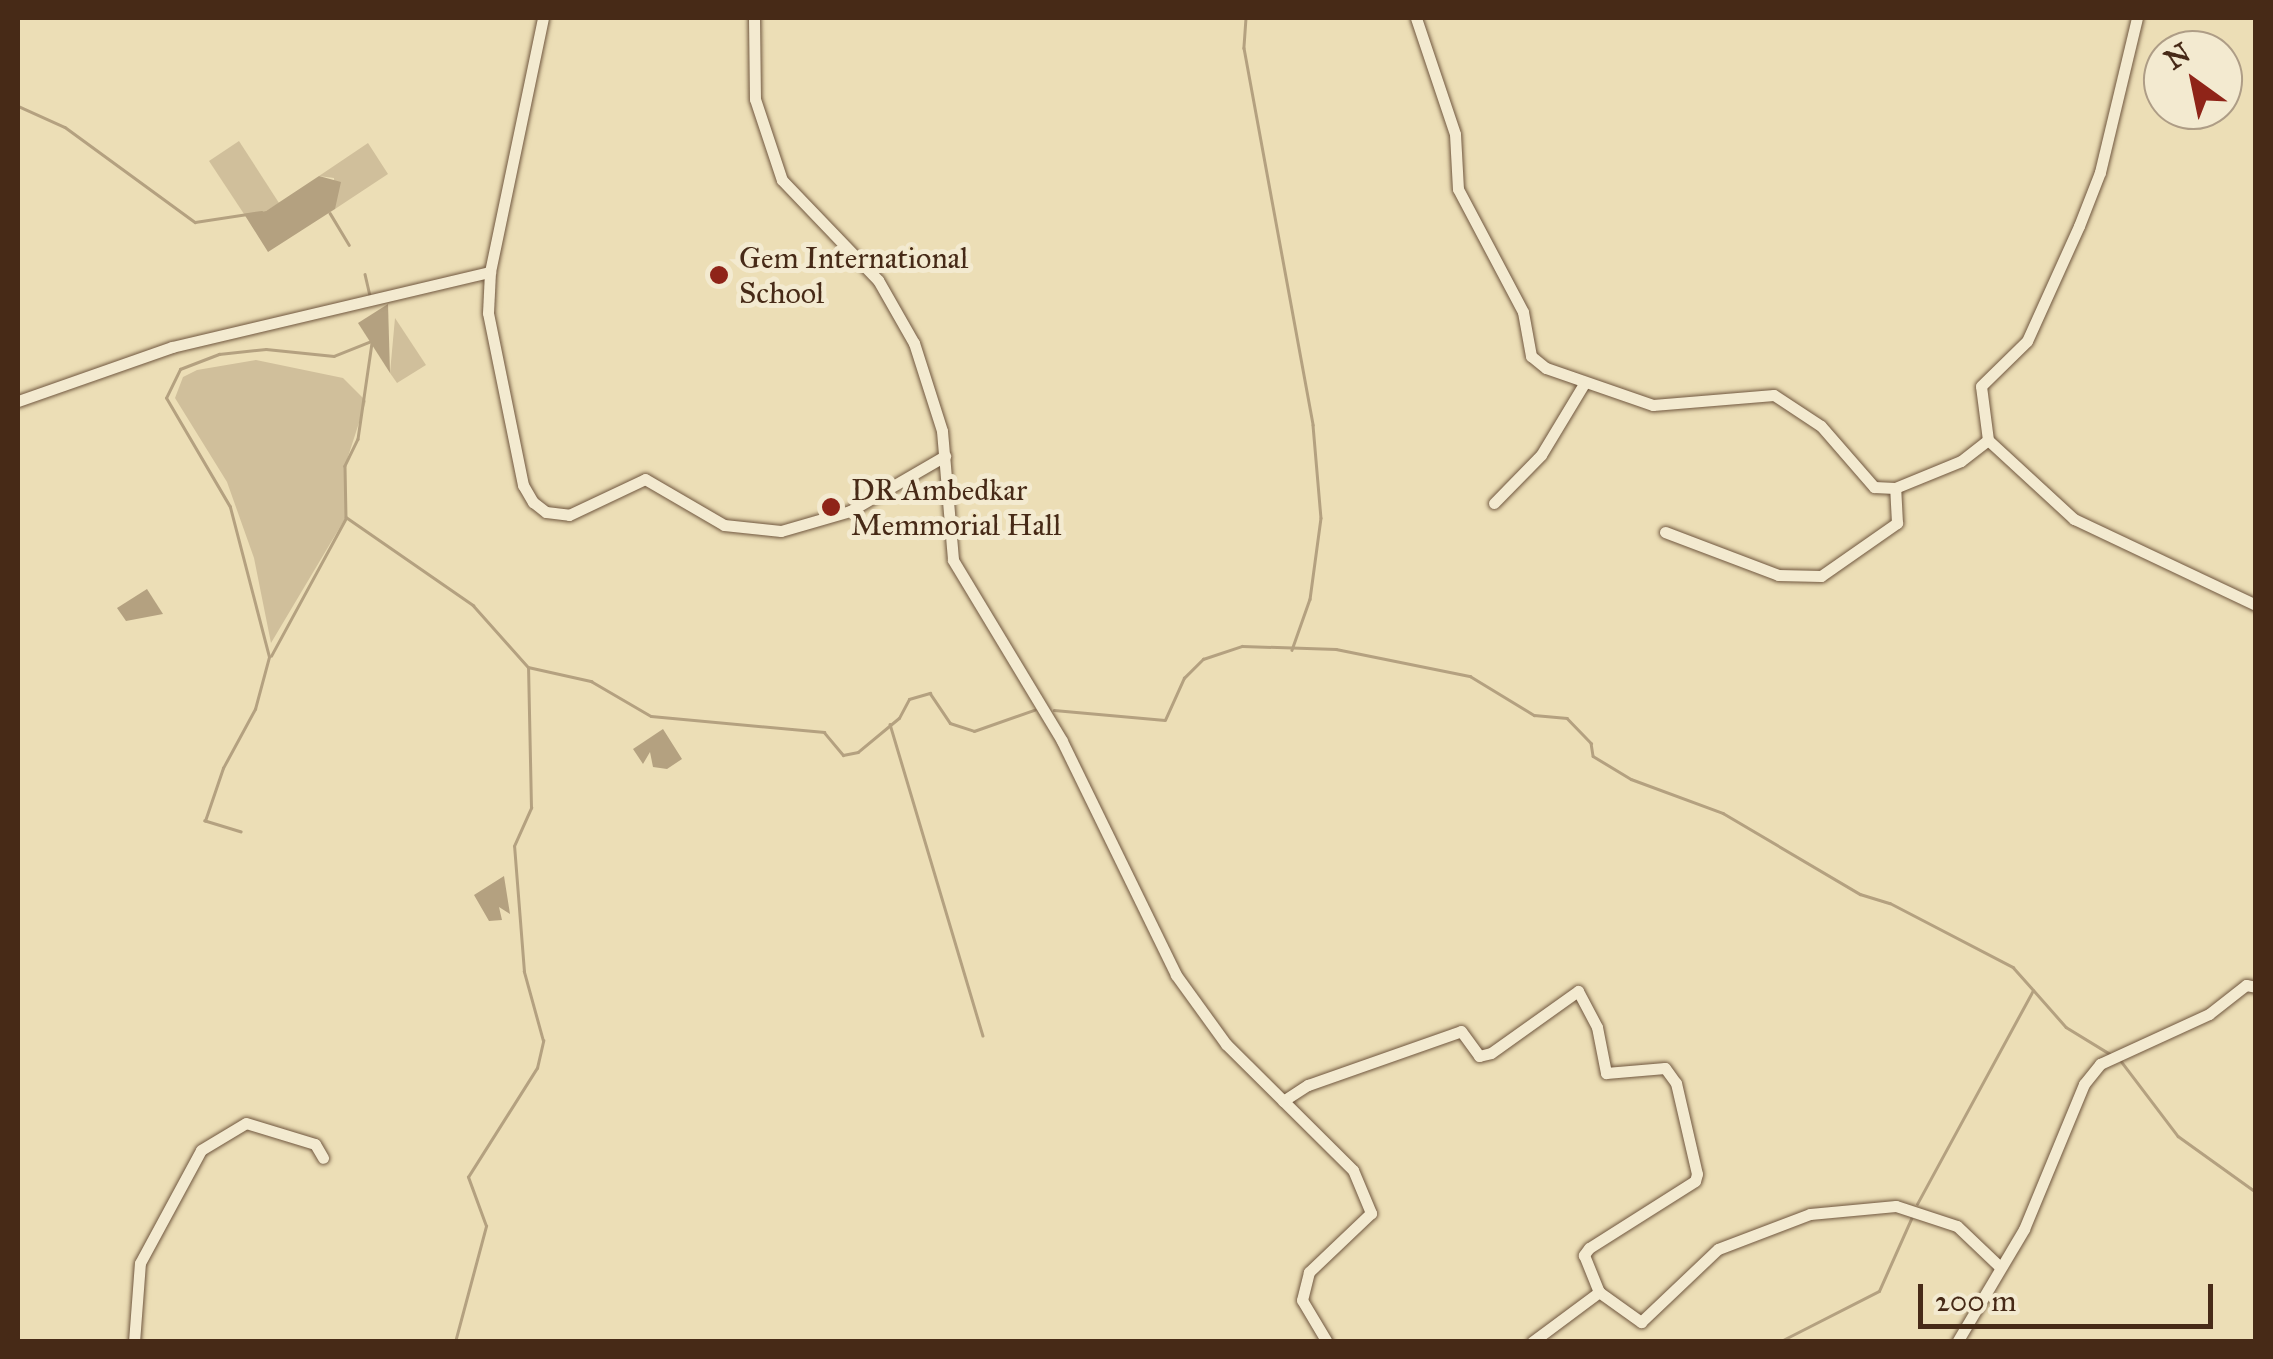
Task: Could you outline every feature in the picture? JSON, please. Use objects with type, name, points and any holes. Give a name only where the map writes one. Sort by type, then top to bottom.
[{"type":"street","points":[[543,18],[490,272],[488,313],[523,485],[546,512],[569,515],[645,479],[724,525],[781,532],[850,511],[945,456]]},
{"type":"street","points":[[754,18],[755,98],[782,180],[878,280],[914,343],[945,456],[953,560],[1062,740],[1176,975],[1226,1044],[1353,1170],[1372,1213],[1309,1272],[1302,1300],[1327,1342]]},
{"type":"street","points":[[1416,18],[1456,134],[1458,189],[1523,312],[1532,356],[1546,368],[1653,405],[1774,395],[1821,426],[1874,487],[1894,488],[1961,462],[1988,440]]},
{"type":"street","points":[[2137,18],[2100,172],[2079,226],[2027,341],[1981,386],[1988,440],[2074,519],[2256,605]]},
{"type":"street","points":[[18,401],[172,347],[490,272]]},
{"type":"street","points":[[1494,503],[1541,456],[1585,382]]},
{"type":"street","points":[[1664,532],[1778,574],[1821,576],[1896,523],[1894,488]]},
{"type":"street","points":[[1957,1342],[2024,1229],[2084,1084],[2100,1064],[2209,1014],[2246,985],[2256,987]]},
{"type":"street","points":[[1282,1101],[1308,1085],[1461,1030],[1478,1056],[1490,1053],[1578,991],[1597,1028],[1606,1074],[1665,1068],[1676,1083],[1697,1174],[1696,1181],[1589,1248],[1584,1255],[1599,1292],[1641,1322],[1718,1249],[1810,1214],[1896,1206],[1958,1226],[1999,1266]]},
{"type":"street","points":[[134,1342],[140,1262],[201,1150],[246,1124],[315,1144],[323,1158]]},
{"type":"street","points":[[1532,1342],[1599,1292]]},
{"type":"shaded area","points":[[239,141],[279,203],[266,211],[244,214],[209,161]]},
{"type":"shaded area","points":[[368,143],[388,174],[335,209],[334,178],[319,176]]},
{"type":"shaded area","points":[[319,176],[341,182],[335,209],[268,252],[244,214],[266,211]]},
{"type":"shaded area","points":[[388,304],[390,373],[358,323]]},
{"type":"shaded area","points":[[395,318],[426,365],[397,383],[390,373]]},
{"type":"shaded area","points":[[256,360],[343,378],[366,401],[345,466],[346,517],[271,643],[254,558],[227,482],[175,398],[183,377],[197,370]]},
{"type":"shaded area","points":[[147,589],[163,614],[126,621],[117,608]]},
{"type":"shaded area","points":[[663,729],[682,759],[667,769],[653,767],[650,752],[643,764],[633,749]]},
{"type":"shaded area","points":[[504,876],[510,914],[499,907],[502,920],[489,921],[474,895]]},
{"type":"waterway","points":[[1246,18],[1244,48],[1313,425],[1321,518],[1310,599],[1292,650]]},
{"type":"waterway","points":[[18,106],[65,127],[195,222],[261,212]]},
{"type":"waterway","points":[[330,213],[349,245]]},
{"type":"waterway","points":[[365,274],[370,295]]},
{"type":"waterway","points":[[241,832],[205,821],[223,768],[255,709],[269,657],[230,507],[166,398],[180,369],[219,354],[266,349],[334,356],[369,342]]},
{"type":"waterway","points":[[372,343],[358,439],[345,466],[346,517],[473,605],[528,667],[591,681],[651,716],[824,732],[843,755],[858,752],[899,718],[909,699],[930,693],[950,723],[974,731],[1034,710]]},
{"type":"waterway","points":[[271,656],[346,518]]},
{"type":"waterway","points":[[1054,710],[1165,720],[1184,678],[1203,659],[1242,646],[1336,649],[1470,676],[1534,715],[1567,718],[1591,743],[1593,756],[1631,779],[1723,813],[1860,894],[1890,903],[2013,967],[2066,1027],[2110,1054]]},
{"type":"waterway","points":[[455,1342],[486,1226],[468,1177],[537,1068],[543,1041],[524,972],[514,846],[531,808],[528,669]]},
{"type":"waterway","points":[[890,724],[983,1035]]},
{"type":"waterway","points":[[1917,1204],[2033,990]]},
{"type":"waterway","points":[[2121,1061],[2178,1136],[2256,1192]]},
{"type":"waterway","points":[[1779,1342],[1879,1291],[1911,1219]]},
{"type":"place","name":"Gem International School","points":[[719,275]]},
{"type":"place","name":"DR Ambedkar Memmorial Hall","points":[[831,507]]}]
